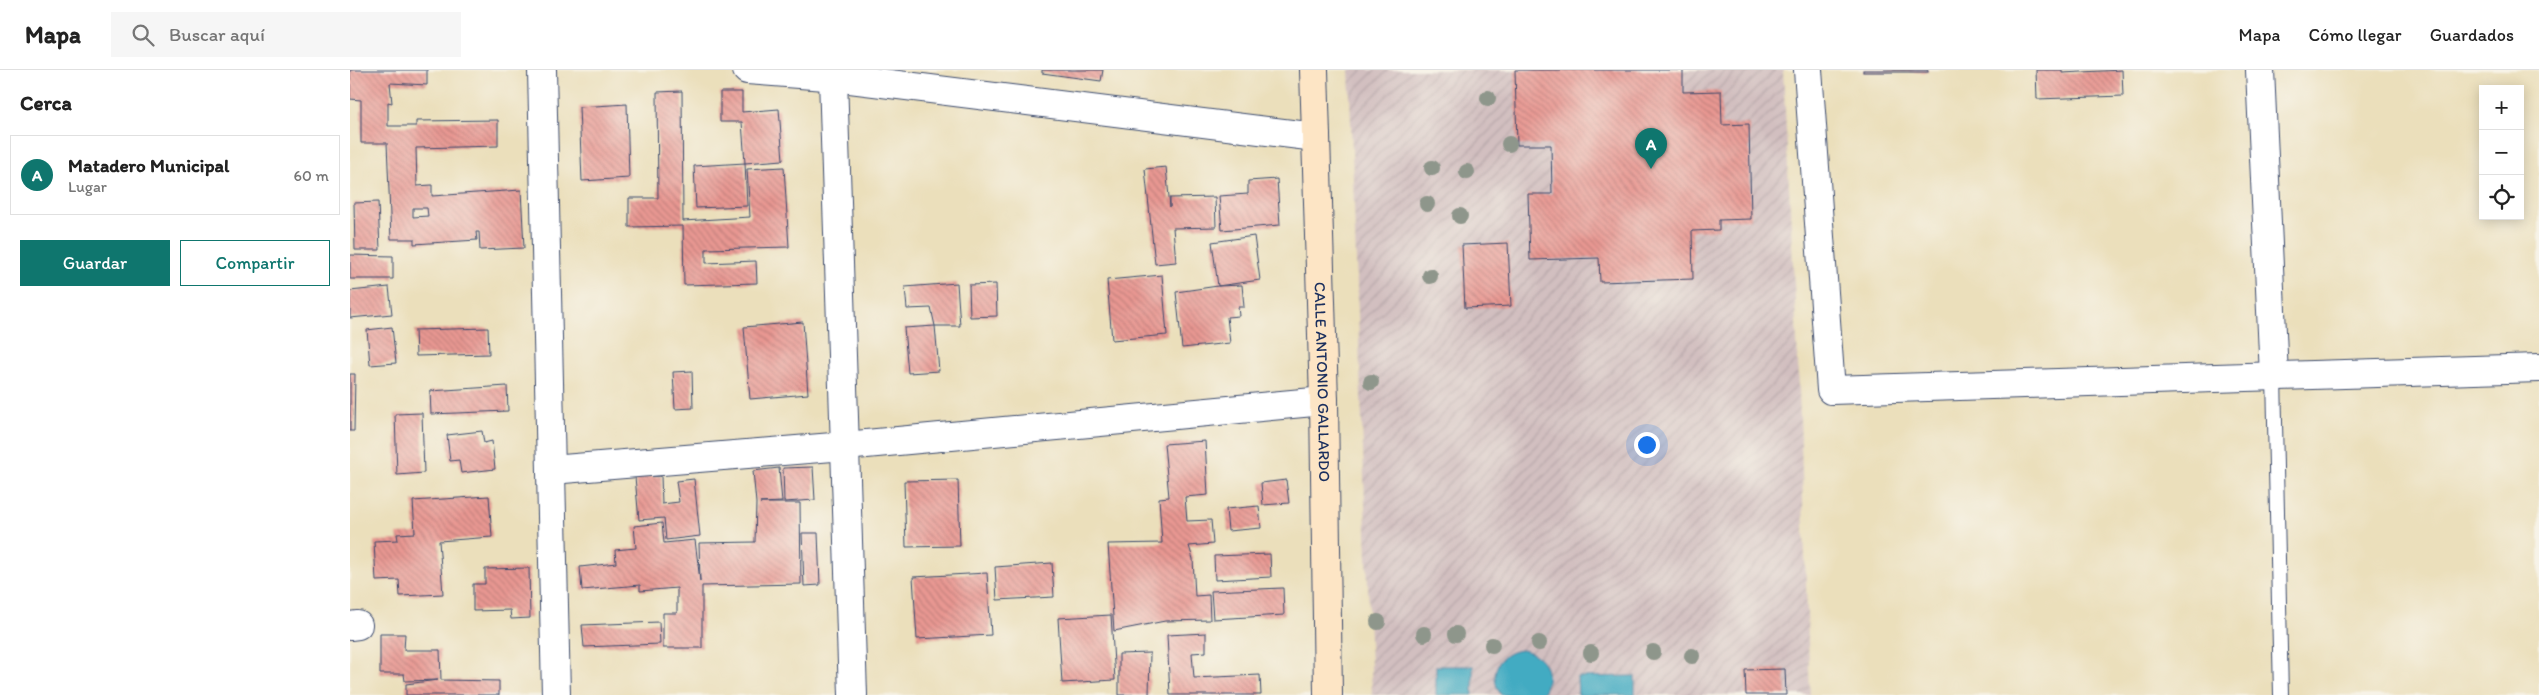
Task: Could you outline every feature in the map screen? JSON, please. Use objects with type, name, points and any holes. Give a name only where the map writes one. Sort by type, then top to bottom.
[{"type":"main road","name":"CALLE ANTONIO GALLARDO","points":[[1314,70],[1324,402],[1328,695]]},
{"type":"street","points":[[542,70],[556,695]]},
{"type":"street","points":[[747,70],[829,75],[1316,137]]},
{"type":"street","points":[[1808,70],[1831,390],[2539,368]]},
{"type":"street","points":[[2260,70],[2274,376]]},
{"type":"street","points":[[829,75],[854,695]]},
{"type":"street","points":[[551,470],[845,446],[1324,402]]},
{"type":"lane","points":[[2274,376],[2281,695]]},
{"type":"shaded area","points":[[1349,70],[1783,70],[1798,360],[1810,695],[1372,695]]},
{"type":"water","points":[[1521,650],[1536,655],[1542,660],[1547,673],[1545,687],[1541,695],[1501,695],[1495,680],[1497,666],[1506,655]]},
{"type":"water","points":[[1436,666],[1473,666],[1473,695],[1436,695]]},
{"type":"water","points":[[1635,676],[1635,695],[1578,695],[1577,677]]},
{"type":"building","points":[[350,70],[427,70],[427,85],[390,83],[392,103],[388,102],[388,126],[416,126],[416,121],[498,120],[498,146],[416,148],[417,186],[432,185],[432,196],[521,190],[524,248],[480,250],[479,232],[476,232],[477,240],[414,244],[414,239],[391,239],[387,143],[361,143],[361,100],[350,99]],"holes":[[[413,208],[427,208],[428,216],[413,217]]]},
{"type":"building","points":[[1042,70],[1103,70],[1101,81],[1042,73]]},
{"type":"building","points":[[1515,70],[1683,70],[1683,92],[1721,91],[1722,125],[1749,124],[1751,219],[1719,220],[1719,230],[1692,231],[1693,279],[1600,282],[1599,258],[1530,260],[1528,194],[1552,194],[1551,145],[1517,145]]},
{"type":"building","points":[[1863,70],[1928,70],[1928,72],[1863,72]]},
{"type":"building","points":[[2036,70],[2062,70],[2062,73],[2122,70],[2123,96],[2037,99]]},
{"type":"building","points":[[682,91],[683,221],[750,217],[747,169],[784,167],[789,247],[706,249],[706,263],[756,261],[757,283],[684,285],[683,226],[629,227],[629,198],[658,198],[657,92]]},
{"type":"building","points":[[720,92],[742,92],[742,112],[779,109],[783,160],[745,163],[742,122],[720,122]]},
{"type":"building","points":[[627,104],[629,178],[582,181],[579,107]]},
{"type":"building","points":[[745,163],[747,206],[696,208],[694,166]]},
{"type":"building","points":[[1166,167],[1170,207],[1170,198],[1215,197],[1216,227],[1173,228],[1176,262],[1155,264],[1145,169]]},
{"type":"building","points":[[1277,179],[1280,225],[1222,230],[1219,196],[1248,194],[1248,181]]},
{"type":"building","points":[[378,202],[380,250],[355,250],[354,203]]},
{"type":"building","points":[[1254,236],[1260,280],[1218,286],[1212,242]]},
{"type":"building","points":[[1508,243],[1511,306],[1465,308],[1462,245]]},
{"type":"building","points":[[350,255],[393,256],[393,279],[350,279]]},
{"type":"building","points":[[1162,275],[1167,335],[1112,340],[1107,280]]},
{"type":"building","points":[[957,283],[960,326],[935,326],[931,308],[907,309],[905,287]]},
{"type":"building","points":[[996,284],[997,316],[970,317],[969,285]]},
{"type":"building","points":[[1242,285],[1244,307],[1238,307],[1239,316],[1227,317],[1230,343],[1182,348],[1176,292],[1218,286]]},
{"type":"building","points":[[389,287],[392,314],[350,318],[350,291]]},
{"type":"building","points":[[803,322],[808,394],[750,399],[744,327]]},
{"type":"building","points":[[935,326],[939,371],[908,373],[904,328]]},
{"type":"building","points":[[392,327],[396,363],[370,365],[367,330]]},
{"type":"building","points":[[488,328],[489,354],[416,356],[415,330]]},
{"type":"building","points":[[692,371],[693,408],[675,409],[673,372]]},
{"type":"building","points":[[350,374],[355,374],[354,431],[350,431]]},
{"type":"building","points":[[507,386],[508,411],[431,414],[430,391]]},
{"type":"building","points":[[422,413],[424,473],[397,475],[395,414]]},
{"type":"building","points":[[482,431],[484,443],[492,441],[495,469],[461,473],[459,460],[450,461],[447,435]]},
{"type":"building","points":[[1205,441],[1208,495],[1185,497],[1187,521],[1211,520],[1213,544],[1189,546],[1193,559],[1195,596],[1209,595],[1210,620],[1165,621],[1114,631],[1108,544],[1162,543],[1159,498],[1169,497],[1164,444]]},
{"type":"building","points":[[813,467],[815,500],[784,502],[783,468]]},
{"type":"building","points":[[779,468],[782,502],[760,503],[800,503],[801,584],[702,586],[702,648],[663,648],[663,613],[677,613],[677,588],[640,591],[640,585],[582,590],[580,567],[616,563],[615,550],[636,548],[634,526],[662,523],[664,543],[695,540],[700,581],[699,543],[755,542],[756,503],[753,471]]},
{"type":"building","points":[[661,476],[662,504],[679,502],[676,481],[694,479],[700,536],[666,540],[664,518],[639,520],[635,477]]},
{"type":"building","points":[[958,480],[960,546],[906,547],[904,481]]},
{"type":"building","points":[[1286,480],[1289,503],[1263,505],[1261,483]]},
{"type":"building","points":[[489,496],[492,537],[439,541],[443,594],[400,596],[399,580],[376,581],[374,541],[398,540],[397,534],[415,533],[413,501]]},
{"type":"building","points":[[1259,506],[1261,528],[1228,531],[1226,509]]},
{"type":"building","points":[[802,533],[818,533],[820,585],[804,586]]},
{"type":"building","points":[[1270,554],[1271,577],[1215,580],[1214,556]]},
{"type":"building","points":[[1052,563],[1054,597],[997,600],[995,567]]},
{"type":"building","points":[[529,568],[530,618],[511,619],[510,610],[473,611],[473,584],[485,584],[485,569]]},
{"type":"building","points":[[987,573],[991,635],[917,639],[913,577]]},
{"type":"building","points":[[1283,588],[1284,615],[1213,619],[1211,591]]},
{"type":"building","points":[[1111,615],[1115,680],[1062,683],[1058,618]]},
{"type":"building","points":[[659,622],[660,644],[584,647],[582,625]]},
{"type":"building","points":[[1206,633],[1206,652],[1192,653],[1194,678],[1260,675],[1261,695],[1170,695],[1167,635]]},
{"type":"building","points":[[380,634],[405,634],[404,650],[440,650],[441,680],[499,681],[499,695],[406,695],[406,684],[438,680],[405,681],[404,674],[380,674]]},
{"type":"building","points":[[1150,653],[1149,695],[1119,695],[1119,654]]},
{"type":"building","points":[[1785,669],[1786,695],[1746,695],[1745,670]]},
{"type":"place","name":"Matadero Municipal","points":[[1651,169]]}]
